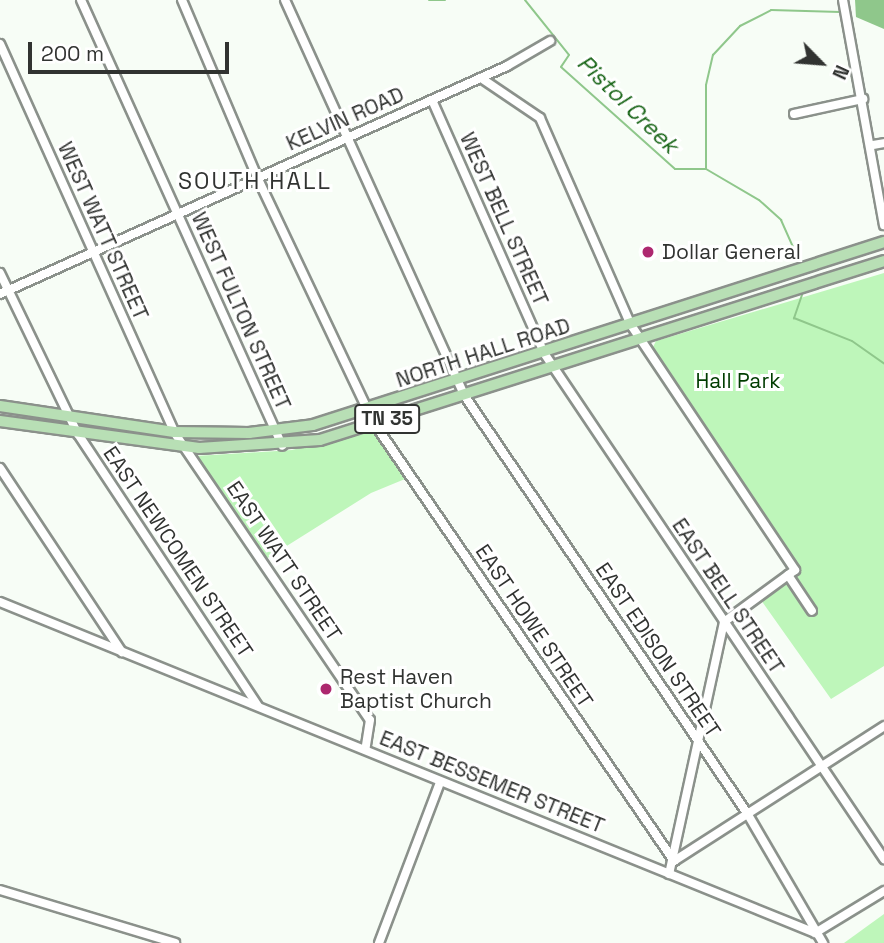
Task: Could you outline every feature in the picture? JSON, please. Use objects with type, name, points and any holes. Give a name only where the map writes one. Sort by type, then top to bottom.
[{"type":"main road","name":"NORTH HALL ROAD","points":[[0,407],[174,432],[276,431],[368,410],[884,242]]},
{"type":"main road","name":"NORTH HALL ROAD","points":[[0,421],[184,447],[282,446],[374,423],[884,261]]},
{"type":"street","name":"WEST FULTON STREET","points":[[81,0],[282,446]]},
{"type":"street","name":"EAST HOWE STREET","points":[[182,0],[257,177],[374,423],[674,861]]},
{"type":"street","name":"EAST EDISON STREET","points":[[285,0],[464,395],[747,813],[814,933],[823,943]]},
{"type":"street","points":[[844,1],[883,194],[884,225]]},
{"type":"street","name":"KELVIN ROAD","points":[[4,292],[481,78],[550,41]]},
{"type":"street","name":"WEST WATT STREET","points":[[0,44],[174,432]]},
{"type":"street","points":[[481,78],[540,118],[631,325],[791,573],[812,611]]},
{"type":"street","points":[[794,114],[863,99]]},
{"type":"street","name":"WEST BELL STREET","points":[[432,100],[544,353]]},
{"type":"street","points":[[873,145],[884,142]]},
{"type":"street","name":"EAST NEWCOMEN STREET","points":[[0,273],[4,292],[78,434],[258,706]]},
{"type":"street","name":"EAST BELL STREET","points":[[544,353],[884,859]]},
{"type":"street","name":"EAST WATT STREET","points":[[174,432],[370,720],[365,750]]},
{"type":"street","points":[[0,468],[122,652]]},
{"type":"street","points":[[669,874],[674,861],[724,622],[791,573]]},
{"type":"street","name":"EAST BESSEMER STREET","points":[[0,602],[814,933]]},
{"type":"street","points":[[674,861],[821,764],[884,726]]},
{"type":"street","points":[[379,943],[440,782]]},
{"type":"street","points":[[0,890],[176,943]]},
{"type":"street","points":[[814,933],[884,891]]},
{"type":"green space","name":"Hall Park","points":[[884,273],[884,666],[831,699],[761,600],[801,571],[652,349],[656,341]]},
{"type":"green space","points":[[371,430],[405,479],[371,493],[266,559],[196,456],[292,450]]},
{"type":"green space","points":[[884,914],[884,943],[844,943]]},
{"type":"shaded area","points":[[855,0],[884,0],[884,29],[856,17]]},
{"type":"waterway","name":"Pistol Creek","points":[[429,0],[445,0]]},
{"type":"waterway","name":"Pistol Creek","points":[[525,0],[569,55],[561,67],[675,169],[706,169],[759,200],[781,220],[801,265]]},
{"type":"waterway","points":[[706,169],[706,85],[713,55],[740,26],[771,10],[840,12]]},
{"type":"waterway","name":"Pistol Creek","points":[[803,292],[794,318],[852,341],[884,363]]},
{"type":"place","name":"Dollar General","points":[[648,252]]},
{"type":"place","name":"Rest Haven Baptist Church","points":[[326,689]]},
{"type":"district","name":"SOUTH HALL","points":[[255,181]]}]
